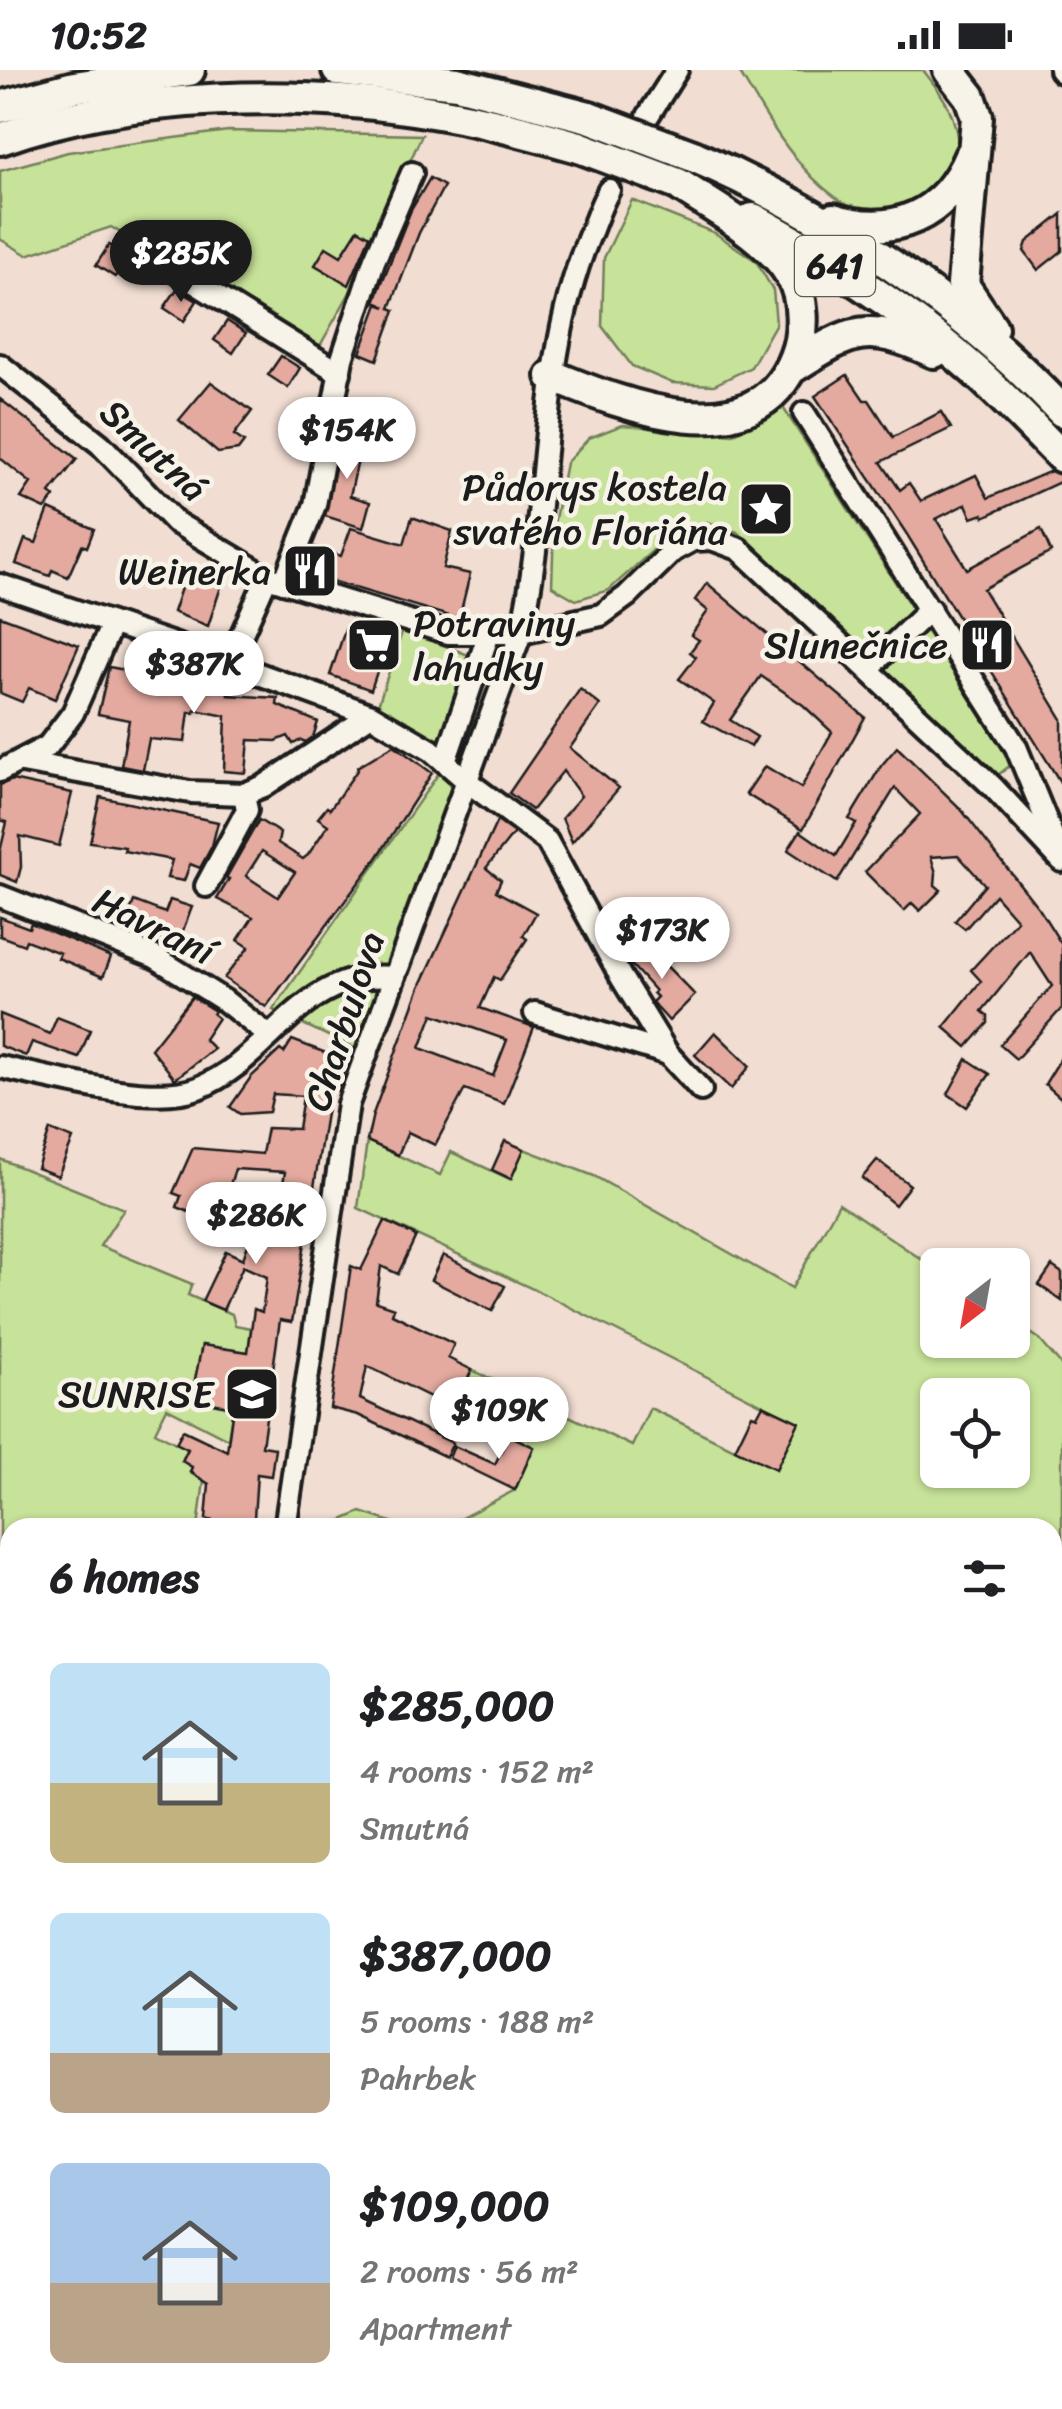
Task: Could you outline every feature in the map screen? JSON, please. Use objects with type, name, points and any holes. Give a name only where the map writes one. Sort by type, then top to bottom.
[{"type":"highway","points":[[0,107],[74,87],[189,70]]},
{"type":"highway","name":"641","points":[[338,70],[458,83],[588,117],[693,156],[808,211],[928,292],[1062,410]]},
{"type":"highway","points":[[948,70],[974,105],[977,140],[963,285],[1038,386]]},
{"type":"highway","name":"641","points":[[0,139],[32,128],[106,113],[256,100],[439,112],[579,147],[678,184],[754,220],[832,264],[977,372],[1062,457]]},
{"type":"highway","points":[[808,211],[868,227],[911,219],[952,189],[977,140]]},
{"type":"highway","points":[[552,376],[646,407],[710,418],[752,408],[772,394],[790,369],[799,345],[801,320],[798,294],[790,275],[776,256],[741,227],[678,184]]},
{"type":"highway","points":[[790,369],[843,338],[877,331],[903,338],[977,372]]},
{"type":"street","points":[[648,116],[677,70]]},
{"type":"street","points":[[229,662],[315,505],[340,373],[374,260],[412,173]]},
{"type":"street","name":"Charbulova","points":[[286,1518],[348,1104],[521,633],[530,592],[552,376],[571,281],[609,190]]},
{"type":"street","points":[[134,245],[340,373]]},
{"type":"street","name":"Smutná","points":[[0,364],[100,444],[174,522],[276,580],[448,634],[521,633],[601,615],[627,596],[673,550],[692,540],[712,540],[738,549],[994,787],[1062,861]]},
{"type":"street","points":[[804,413],[1016,746],[1062,861]]},
{"type":"street","points":[[0,586],[229,662],[371,715],[431,750],[547,842],[620,977],[668,1054],[700,1090]]},
{"type":"street","points":[[868,669],[930,609]]},
{"type":"street","points":[[0,771],[48,746],[73,713],[112,624]]},
{"type":"street","points":[[445,762],[490,634]]},
{"type":"street","points":[[22,762],[190,792],[244,794],[264,786],[371,715]]},
{"type":"street","points":[[206,886],[247,810],[244,794]]},
{"type":"street","name":"Havraní","points":[[0,896],[155,957],[225,1001],[268,1035]]},
{"type":"street","points":[[0,1067],[102,1089],[158,1093],[196,1089],[230,1069],[320,991],[353,978],[392,977]]},
{"type":"street","points":[[535,1014],[668,1054]]},
{"type":"green space","points":[[738,70],[923,70],[948,108],[959,151],[921,205],[888,214],[859,210],[837,198],[797,160]]},
{"type":"green space","points":[[228,131],[422,135],[349,294],[317,351],[111,227],[27,255],[0,239],[0,171],[68,152]]},
{"type":"green space","points":[[632,200],[715,233],[756,261],[773,290],[776,323],[751,367],[714,385],[672,383],[632,366],[602,326],[604,258]]},
{"type":"green space","points":[[782,406],[1012,764],[998,775],[738,532],[707,522],[680,526],[609,590],[576,600],[552,586],[554,524],[566,463],[589,438],[622,425],[733,434]]},
{"type":"green space","points":[[403,629],[476,658],[445,751],[376,711]]},
{"type":"green space","points":[[441,770],[454,793],[358,1050],[273,1010]]},
{"type":"green space","points":[[367,1141],[440,1175],[451,1152],[510,1179],[524,1149],[594,1176],[792,1288],[839,1203],[920,1258],[920,1358],[1030,1358],[1030,1333],[1062,1366],[1062,1518],[461,1518],[515,1490],[533,1448],[453,1408],[472,1370],[632,1446],[650,1408],[776,1469],[798,1423],[544,1294],[358,1208]]},
{"type":"green space","points":[[0,1159],[124,1209],[100,1246],[192,1284],[188,1295],[232,1314],[235,1325],[251,1328],[248,1352],[202,1346],[233,1407],[228,1439],[167,1408],[155,1432],[187,1449],[182,1461],[192,1467],[190,1473],[204,1481],[199,1518],[0,1518]]},
{"type":"green space","points":[[361,1512],[379,1518],[347,1518]]},
{"type":"building","points":[[430,178],[444,186],[419,233],[390,308],[395,310],[377,360],[360,353],[378,304],[386,307],[375,302],[411,210]]},
{"type":"building","points":[[1062,214],[1062,251],[1038,270],[1024,251],[1027,242]]},
{"type":"building","points":[[358,229],[370,236],[349,285],[315,265],[326,247],[341,256]]},
{"type":"building","points":[[109,245],[128,258],[115,277],[96,265]]},
{"type":"building","points":[[177,289],[197,301],[184,321],[164,308]]},
{"type":"building","points":[[227,321],[246,333],[233,353],[214,340]]},
{"type":"building","points":[[281,356],[300,368],[288,388],[268,375]]},
{"type":"building","points":[[847,375],[893,437],[941,412],[951,428],[881,462],[900,490],[909,483],[921,501],[976,475],[988,498],[1051,471],[1062,475],[1062,481],[984,517],[983,514],[972,518],[966,504],[936,519],[967,569],[1041,529],[1051,552],[983,589],[1062,719],[1062,785],[906,533],[815,396]]},
{"type":"building","points":[[211,382],[252,411],[234,435],[244,442],[238,450],[218,453],[179,420]]},
{"type":"building","points":[[0,399],[77,459],[50,493],[55,497],[45,509],[21,498],[31,483],[0,458]]},
{"type":"building","points":[[343,427],[364,433],[350,496],[370,502],[363,528],[325,516]]},
{"type":"building","points":[[49,509],[94,529],[68,577],[52,570],[50,576],[16,564],[25,539],[36,543]]},
{"type":"building","points":[[412,517],[452,531],[443,568],[470,574],[459,619],[321,578],[310,563],[315,547],[341,556],[351,528],[404,544]]},
{"type":"building","points":[[188,567],[223,581],[208,626],[173,612]]},
{"type":"building","points":[[707,583],[865,717],[803,829],[746,794],[765,766],[801,788],[832,732],[803,705],[761,676],[730,720],[757,737],[751,747],[703,721],[714,703],[679,679],[696,657],[690,652],[699,640],[691,635],[708,611],[695,600]]},
{"type":"building","points":[[0,616],[79,645],[55,699],[29,688],[22,702],[0,693]]},
{"type":"building","points":[[347,624],[388,638],[371,690],[330,675]]},
{"type":"building","points":[[109,667],[228,689],[228,695],[278,698],[277,705],[318,722],[313,737],[306,742],[293,744],[288,736],[276,741],[249,740],[246,773],[224,771],[226,716],[195,710],[189,712],[185,742],[149,739],[143,770],[121,766],[129,720],[98,714]]},
{"type":"building","points":[[580,689],[600,705],[570,748],[619,788],[572,842],[562,818],[581,796],[563,771],[532,810],[509,793]]},
{"type":"building","points":[[394,745],[432,773],[377,858],[266,1007],[224,978],[249,947],[238,940],[253,917],[217,899],[259,820],[280,833],[278,843],[303,859],[308,855],[328,825],[318,818],[327,807],[330,809],[357,767]],"holes":[[[262,851],[295,872],[278,897],[246,876]]]},
{"type":"building","points":[[897,747],[960,808],[1040,910],[1062,945],[1062,1008],[1016,1059],[1000,1045],[1052,986],[1030,952],[982,1011],[988,1016],[988,1023],[967,1047],[944,1027],[981,981],[971,970],[1017,920],[995,895],[965,929],[955,921],[985,885],[958,855],[931,857],[935,885],[941,890],[920,911],[912,903],[904,911],[865,872],[920,814],[895,788],[837,882],[788,850],[800,831],[836,856],[856,823],[849,819]]},
{"type":"building","points":[[12,780],[72,793],[59,846],[20,836],[21,867],[17,882],[0,875],[0,852],[7,822],[0,820],[0,785]]},
{"type":"building","points":[[100,797],[218,822],[212,846],[200,868],[190,864],[184,881],[167,878],[172,860],[90,842]]},
{"type":"building","points":[[497,821],[514,833],[486,868],[501,880],[496,891],[536,913],[523,936],[527,939],[500,980],[494,977],[480,1008],[534,1027],[504,1104],[465,1089],[435,1145],[408,1132],[398,1155],[367,1141],[373,1114],[420,987]],"holes":[[[433,1014],[507,1040],[493,1076],[420,1048]]]},
{"type":"building","points":[[170,900],[192,907],[177,946],[125,925],[134,901],[165,913]]},
{"type":"building","points":[[0,917],[29,928],[31,923],[111,957],[103,977],[58,958],[60,953],[26,940],[24,945],[0,936]]},
{"type":"building","points":[[644,943],[695,995],[669,1021],[652,1002],[657,997],[655,991],[628,961]]},
{"type":"building","points":[[192,997],[215,1011],[213,1014],[218,1018],[204,1039],[214,1049],[175,1079],[151,1049]]},
{"type":"building","points":[[0,1014],[50,1034],[57,1017],[90,1030],[79,1058],[32,1042],[26,1056],[0,1046]]},
{"type":"building","points":[[715,1032],[750,1066],[731,1089],[695,1055]]},
{"type":"building","points":[[292,1040],[347,1061],[337,1091],[330,1089],[292,1322],[280,1320],[262,1446],[275,1448],[271,1476],[257,1474],[254,1518],[206,1518],[209,1484],[190,1472],[192,1467],[182,1461],[188,1449],[176,1443],[183,1430],[227,1451],[233,1407],[191,1399],[202,1345],[248,1352],[254,1309],[262,1312],[267,1277],[243,1266],[223,1310],[202,1301],[226,1251],[243,1259],[256,1222],[203,1204],[199,1216],[177,1207],[181,1196],[173,1193],[193,1148],[262,1154],[267,1128],[298,1129],[303,1096],[273,1094],[269,1112],[240,1114],[230,1107],[251,1077],[280,1050],[284,1053]],"holes":[[[235,1169],[285,1172],[278,1214],[230,1199],[227,1194]]]},
{"type":"building","points":[[1062,1056],[1062,1099],[1045,1084]]},
{"type":"building","points":[[967,1059],[990,1074],[967,1107],[948,1094]]},
{"type":"building","points":[[50,1130],[73,1139],[58,1176],[37,1168]]},
{"type":"building","points":[[505,1141],[524,1149],[511,1179],[492,1170]]},
{"type":"building","points":[[877,1160],[910,1185],[895,1205],[862,1178]]},
{"type":"building","points":[[385,1221],[416,1236],[398,1274],[381,1266],[376,1302],[394,1308],[392,1314],[454,1344],[448,1358],[472,1370],[453,1408],[367,1366],[360,1399],[453,1443],[446,1457],[358,1415],[330,1408],[351,1266],[361,1270]]},
{"type":"building","points":[[443,1255],[505,1286],[492,1311],[431,1280]]},
{"type":"building","points":[[1052,1266],[1062,1273],[1062,1301],[1039,1285]]},
{"type":"building","points":[[763,1405],[799,1422],[776,1469],[735,1449],[752,1414],[757,1416]]},
{"type":"building","points":[[509,1435],[534,1447],[515,1490],[449,1458],[454,1446],[495,1464]]},
{"type":"place","name":"Půdorys kostela svatého Floriána","points":[[766,509]]},
{"type":"place","name":"Weinerka","points":[[310,571]]},
{"type":"place","name":"Potraviny lahudky","points":[[374,645]]},
{"type":"place","name":"Slunečnice","points":[[987,645]]},
{"type":"place","name":"SUNRISE","points":[[252,1394]]}]
